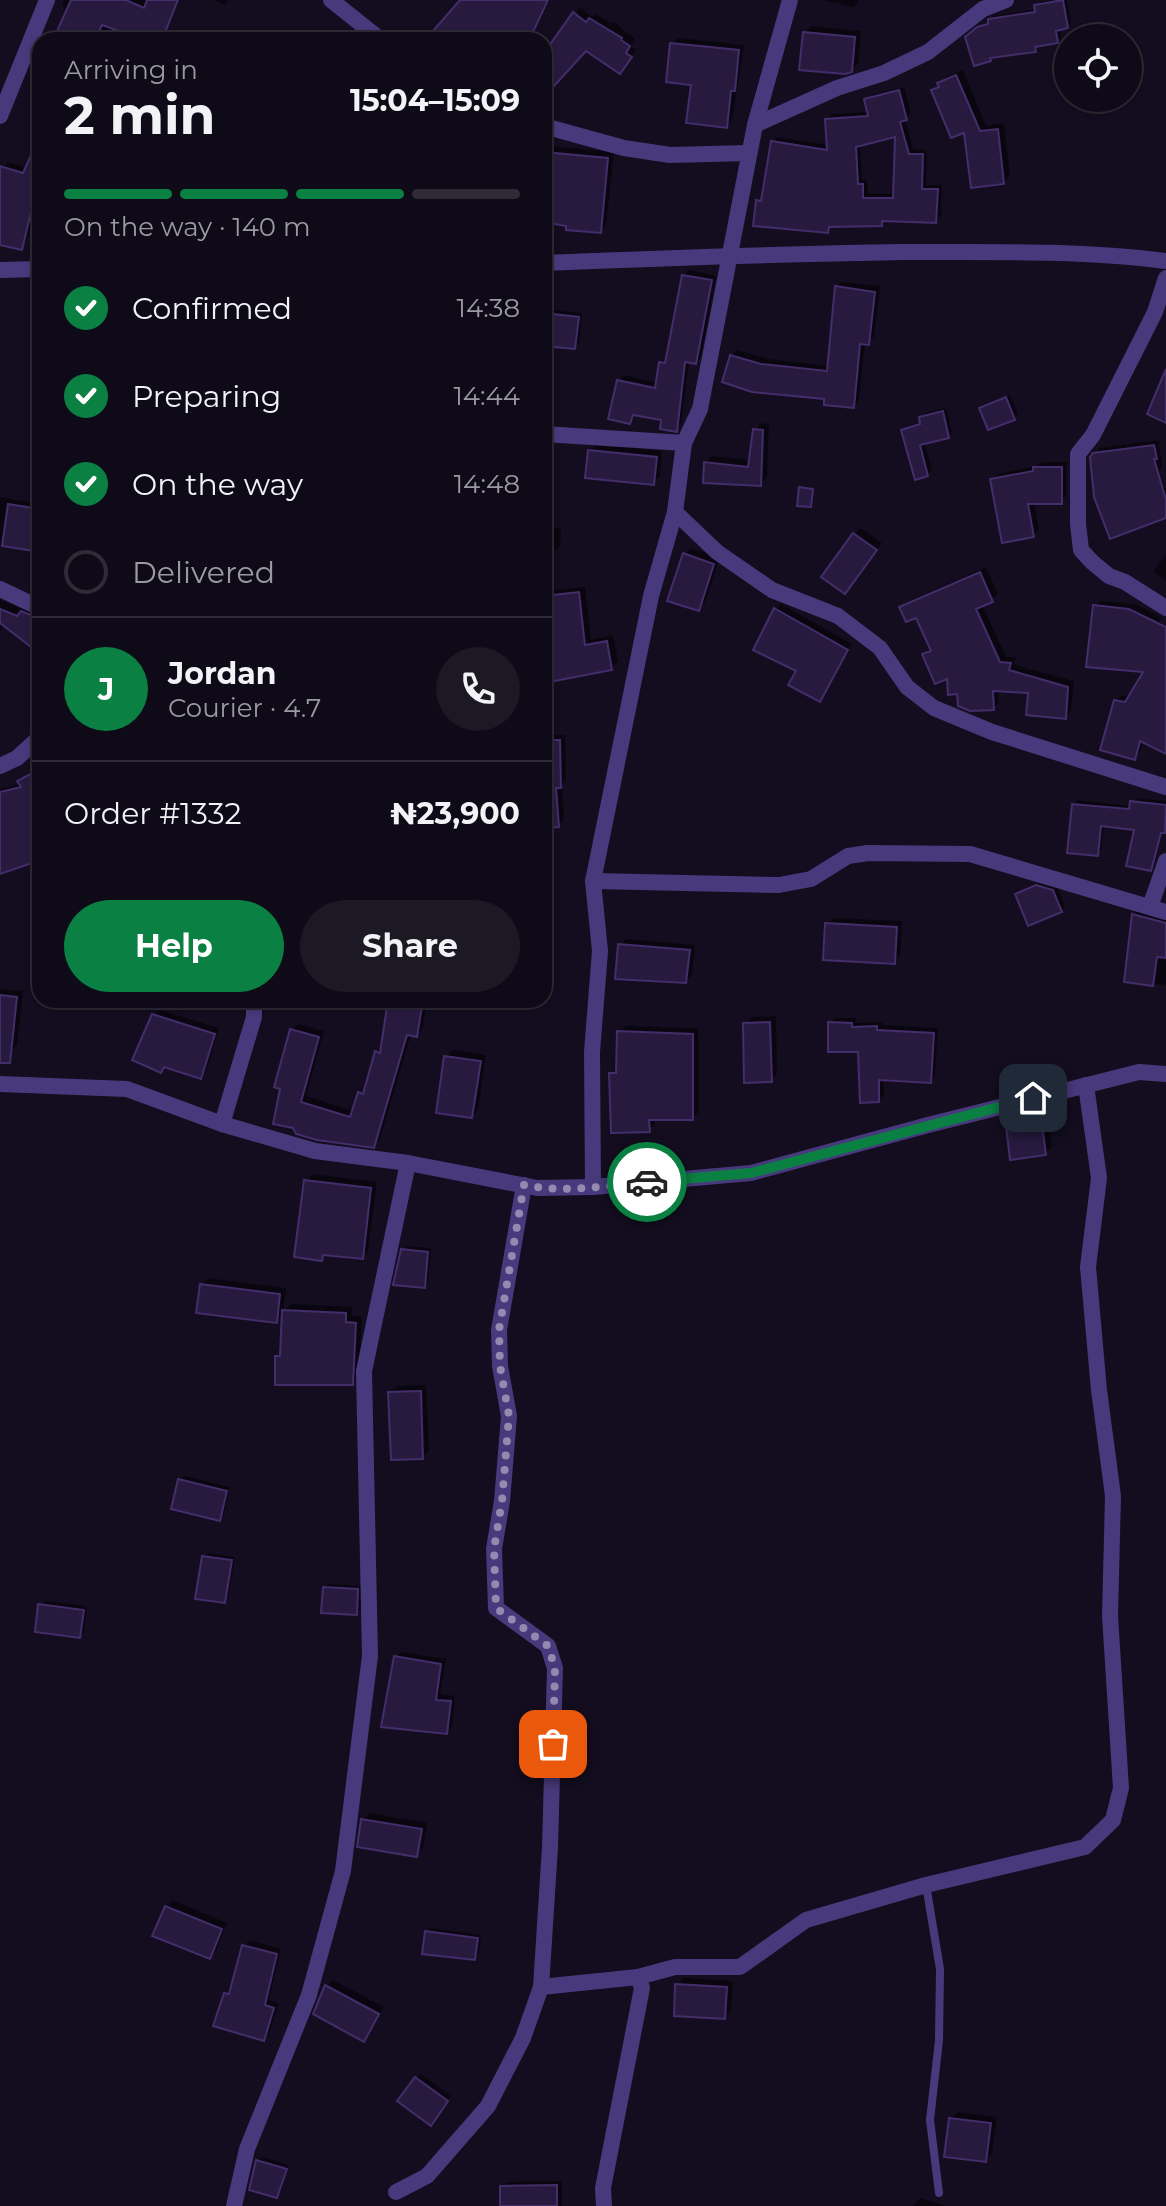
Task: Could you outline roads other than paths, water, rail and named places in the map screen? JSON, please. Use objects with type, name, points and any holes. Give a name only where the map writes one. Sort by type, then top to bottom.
[{"type":"street","points":[[34,32],[47,0]]},
{"type":"street","points":[[331,0],[371,32]]},
{"type":"street","points":[[593,1187],[592,1052],[600,951],[593,881],[651,596],[675,512],[684,443],[700,409],[755,125],[790,0]]},
{"type":"street","points":[[755,125],[928,52],[983,9],[1006,0]]},
{"type":"street","points":[[0,116],[32,37]]},
{"type":"street","points":[[552,128],[624,148],[670,155],[749,153]]},
{"type":"street","points":[[552,263],[730,254],[963,252],[1119,255],[1166,261]]},
{"type":"street","points":[[0,270],[32,269]]},
{"type":"street","points":[[1166,278],[1155,312],[1093,435],[1078,454],[1078,524],[1081,550],[1092,562],[1109,576],[1125,582],[1166,608]]},
{"type":"street","points":[[552,435],[684,443]]},
{"type":"street","points":[[675,512],[717,552],[772,590],[838,616],[880,648],[907,687],[934,708],[992,732],[1166,787]]},
{"type":"street","points":[[0,589],[32,604]]},
{"type":"street","points":[[0,766],[17,758],[32,744]]},
{"type":"street","points":[[593,881],[779,885],[811,879],[848,856],[868,853],[954,853],[970,854],[1158,910],[1166,861]]},
{"type":"street","points":[[222,1124],[254,1008]]},
{"type":"street","points":[[0,1084],[127,1089],[222,1124],[315,1151],[408,1163],[537,1188],[593,1187],[751,1173],[1139,1072],[1166,1074]]},
{"type":"street","points":[[541,1987],[638,1977],[675,1967],[740,1967],[806,1920],[926,1885],[1085,1847],[1113,1820],[1121,1788],[1110,1616],[1113,1496],[1099,1390],[1088,1267],[1099,1178],[1086,1085]]},
{"type":"street","points":[[234,2206],[247,2149],[309,1995],[343,1871],[370,1656],[364,1371],[408,1163]]},
{"type":"street","points":[[396,2192],[427,2176],[488,2106],[523,2038],[541,1987],[550,1847],[555,1668],[548,1646],[496,1608],[494,1549],[502,1501],[509,1416],[500,1366],[499,1330],[524,1185]]},
{"type":"street","points":[[604,2206],[603,2188],[642,1988],[638,1977]]},
{"type":"lane","points":[[926,1885],[940,1969],[939,2040],[930,2120],[939,2193]]}]
